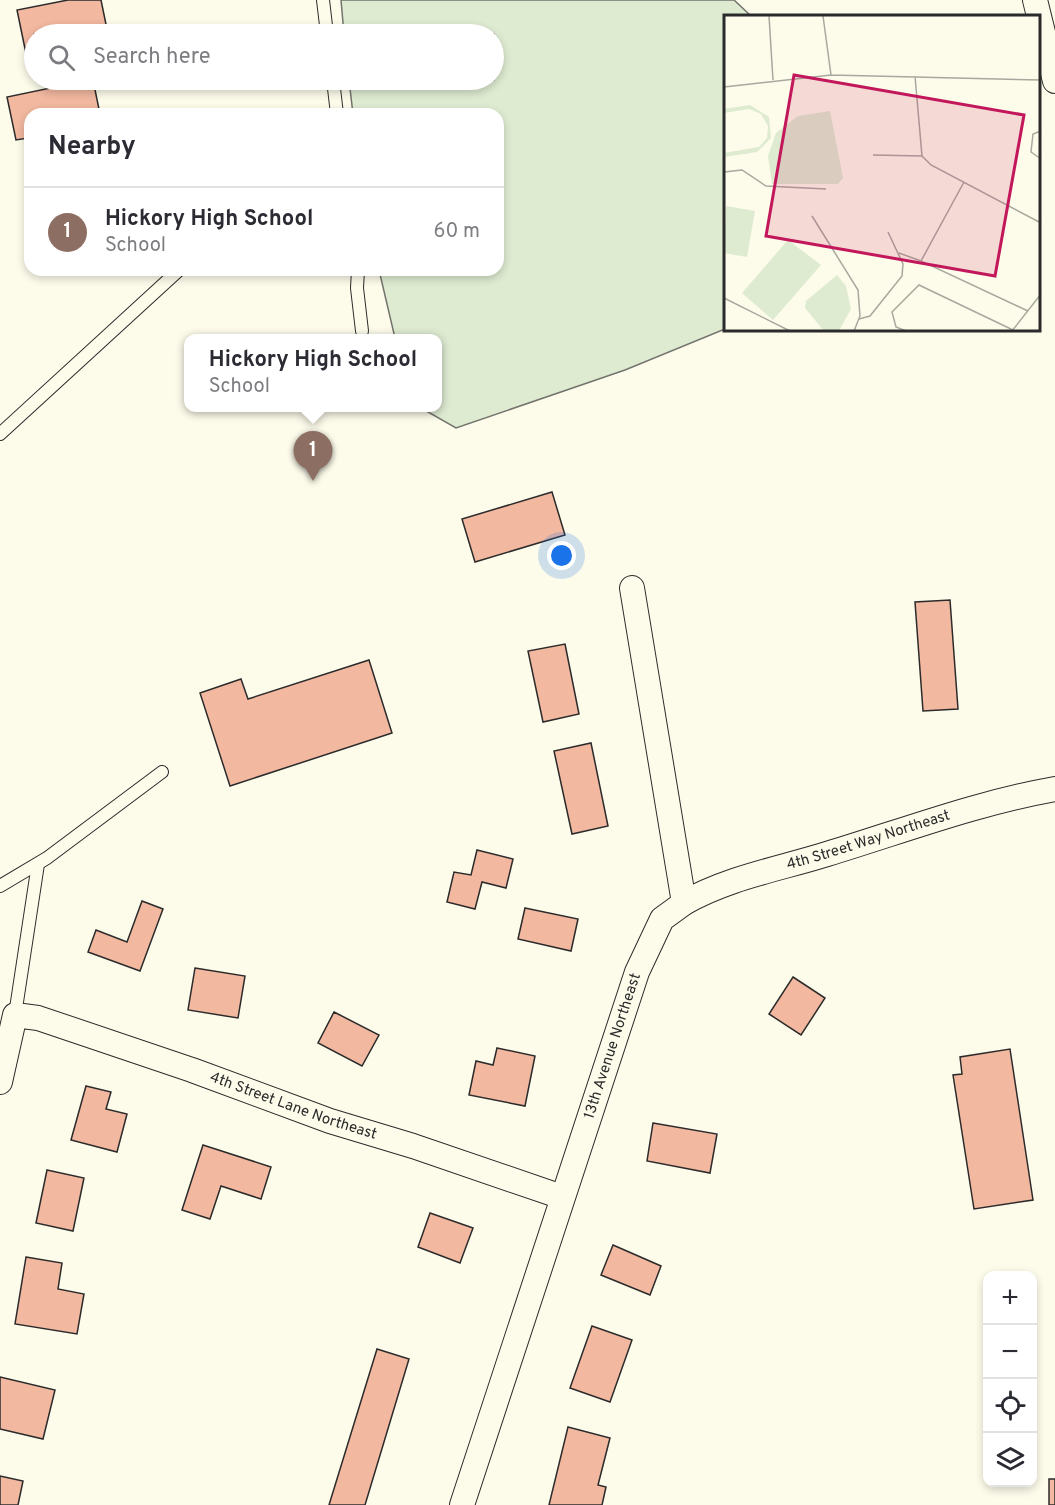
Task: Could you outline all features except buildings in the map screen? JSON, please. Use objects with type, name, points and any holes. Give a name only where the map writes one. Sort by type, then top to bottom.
[{"type":"street","points":[[1035,0],[1039,15]]},
{"type":"street","points":[[1040,20],[1055,81]]},
{"type":"street","points":[[632,588],[684,903]]},
{"type":"street","name":"4th Street Way Northeast","points":[[684,903],[720,886],[965,809],[1055,789]]},
{"type":"street","name":"13th Avenue Northeast","points":[[462,1505],[637,972],[662,919],[684,903]]},
{"type":"street","points":[[0,1082],[20,1016]]},
{"type":"street","name":"4th Street Lane Northeast","points":[[20,1016],[38,1018],[71,1029],[330,1120],[562,1197]]},
{"type":"lane","points":[[323,0],[326,24]]},
{"type":"lane","points":[[334,90],[336,108]]},
{"type":"lane","points":[[0,434],[172,276]]},
{"type":"lane","points":[[358,276],[362,331]]},
{"type":"lane","points":[[0,886],[38,864],[162,772]]},
{"type":"lane","points":[[20,1016],[38,864]]},
{"type":"green space","points":[[341,0],[734,0],[750,15],[724,15],[724,329],[625,370],[456,428],[428,412],[442,412],[442,334],[394,334],[380,276],[504,276],[504,108],[352,108],[350,90],[504,90],[504,24],[343,24]]},
{"type":"place","name":"Hickory High School","points":[[313,481]]}]
